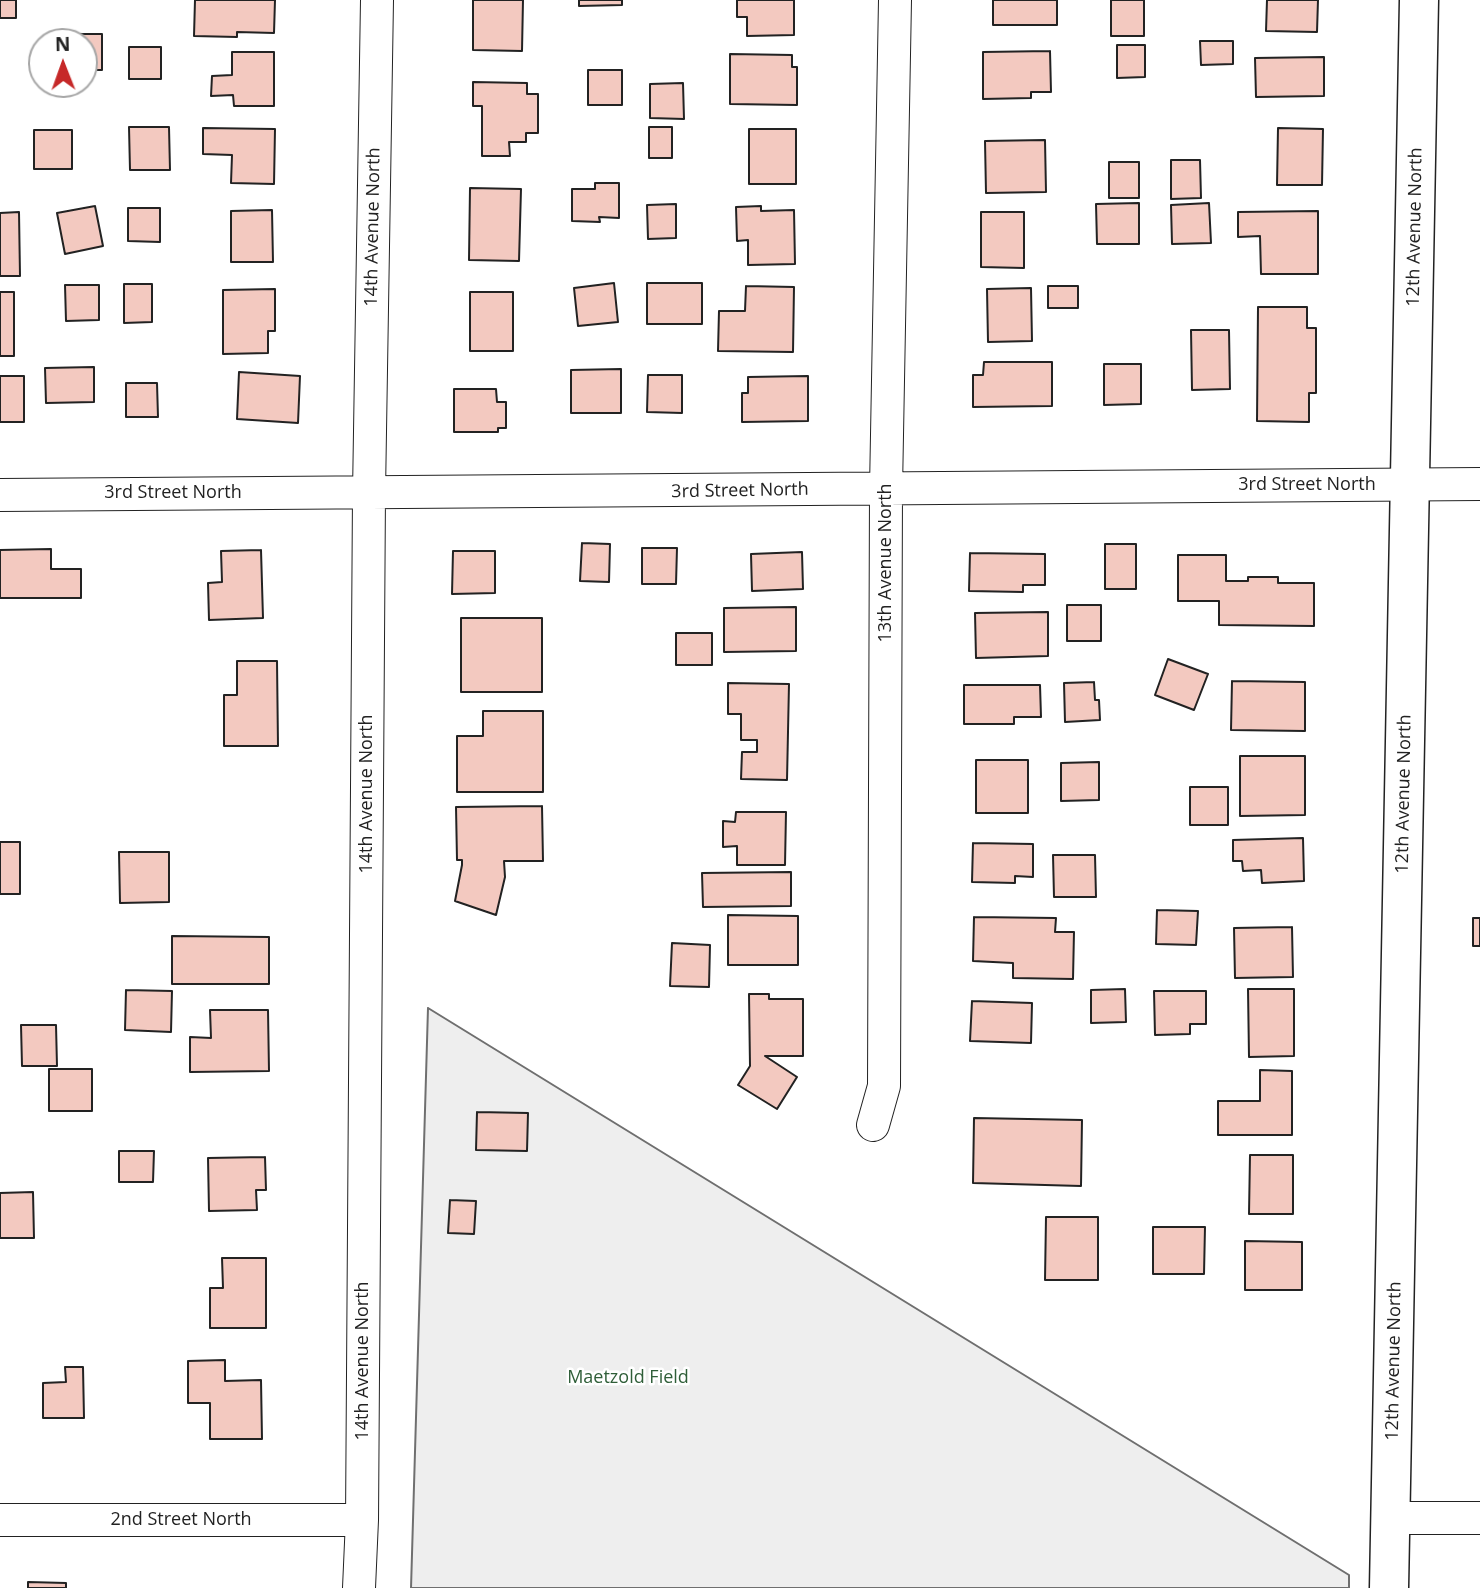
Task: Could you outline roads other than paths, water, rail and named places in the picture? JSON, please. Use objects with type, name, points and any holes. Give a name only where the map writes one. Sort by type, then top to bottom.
[{"type":"street","name":"14th Avenue North","points":[[359,1588],[362,1520],[369,493],[377,0]]},
{"type":"street","name":"13th Avenue North","points":[[873,1125],[884,1086],[886,489],[895,0]]},
{"type":"street","name":"12th Avenue North","points":[[1389,1588],[1419,0]]},
{"type":"street","name":"3rd Street North","points":[[0,495],[1480,484]]},
{"type":"street","points":[[1391,1518],[1480,1518]]},
{"type":"street","name":"2nd Street North","points":[[0,1520],[362,1520]]},
{"type":"park label","name":"Maetzold Field","points":[[628,1378]]}]
